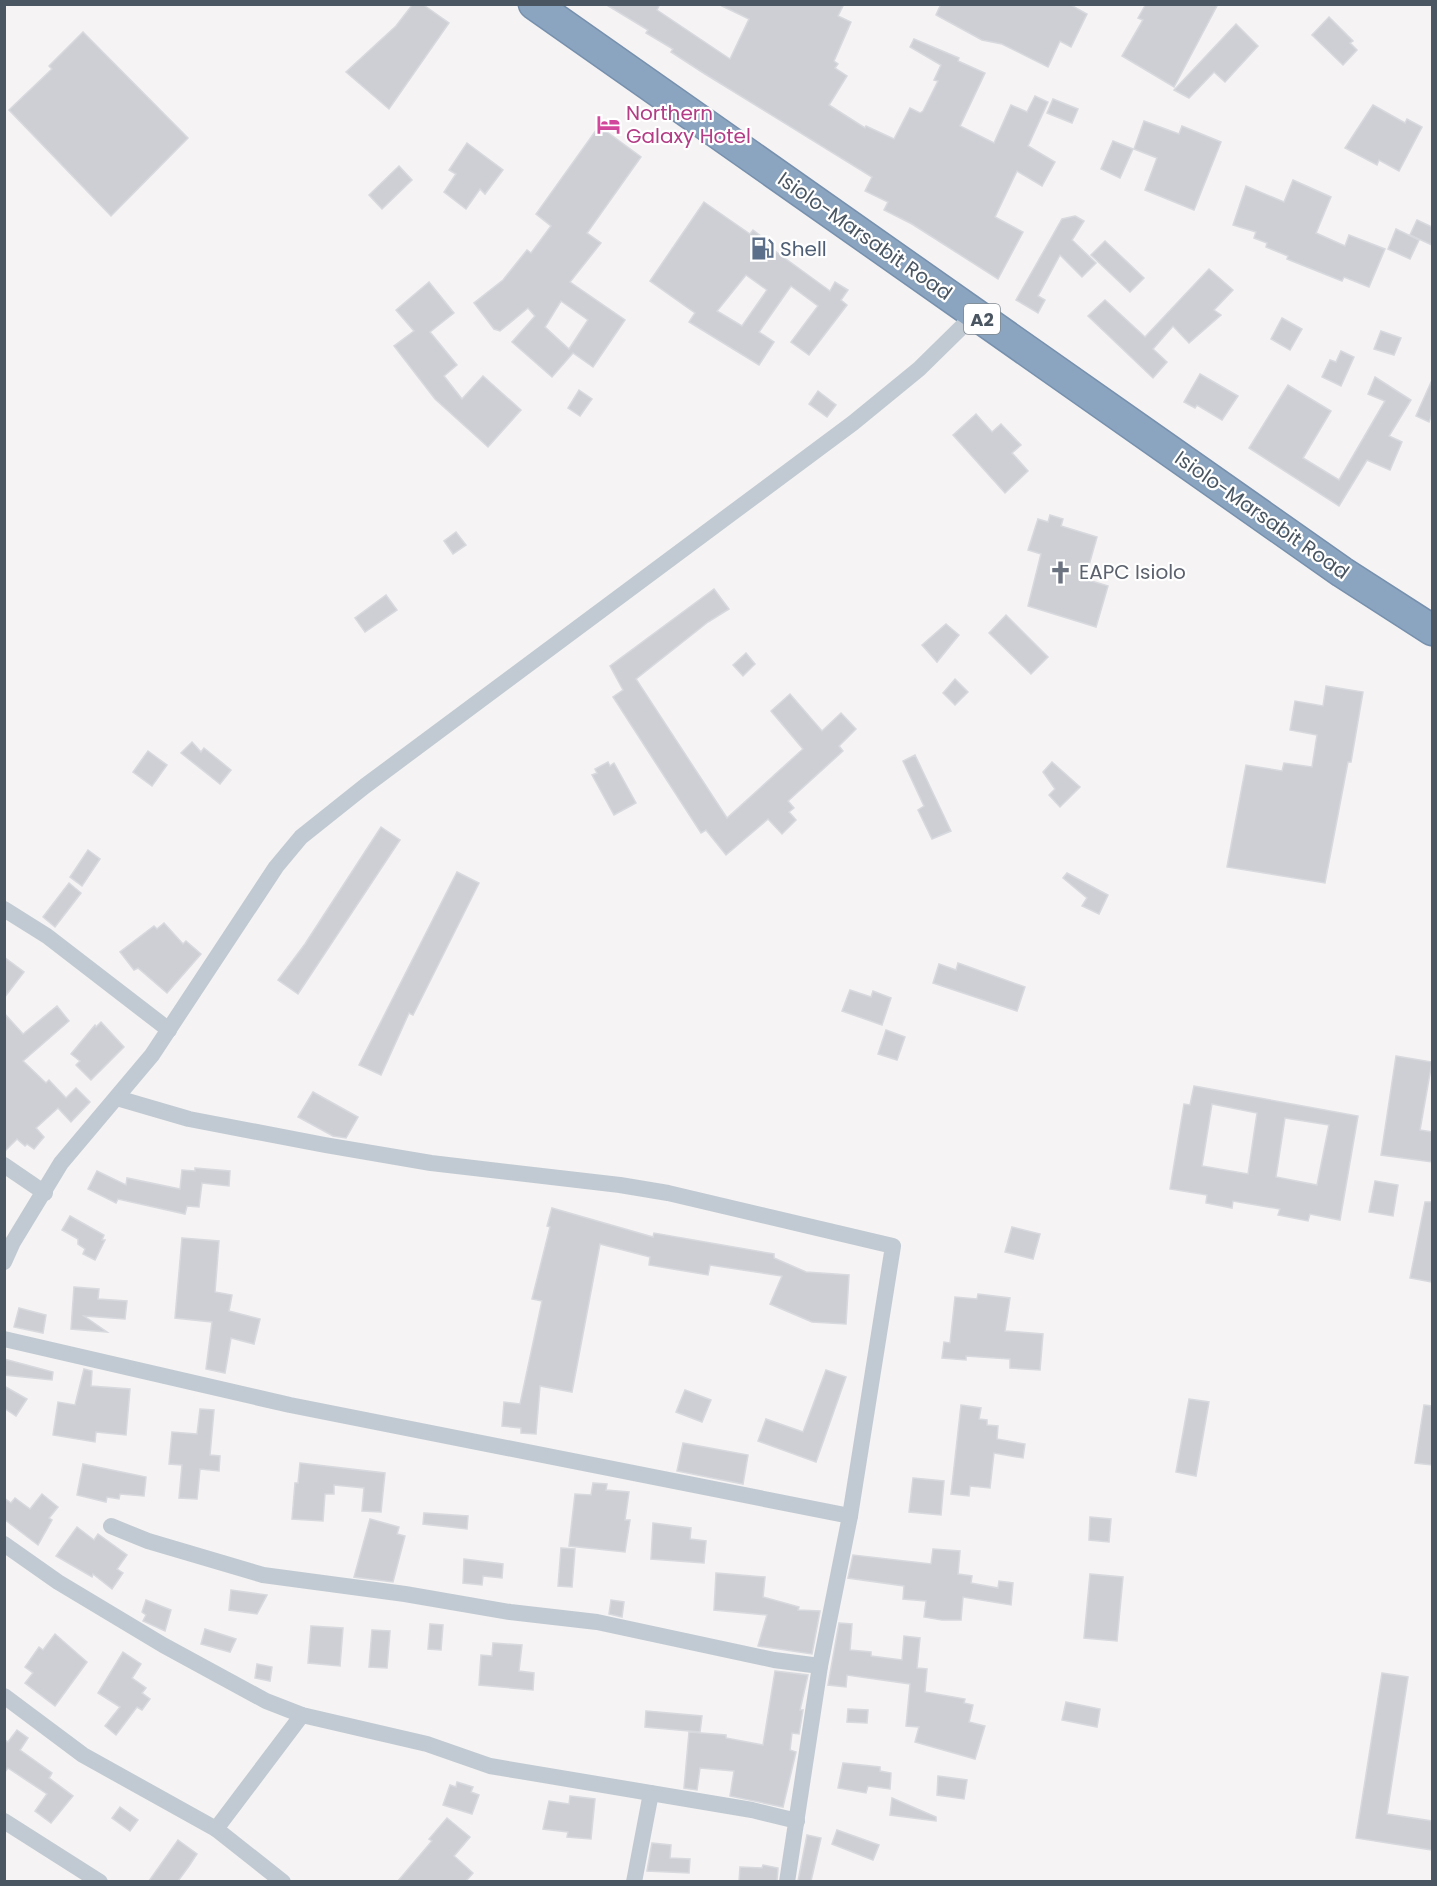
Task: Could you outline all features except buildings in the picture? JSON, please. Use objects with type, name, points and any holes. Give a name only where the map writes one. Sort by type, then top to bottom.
[{"type":"highway","name":"Isiolo-Marsabit Road","points":[[534,4],[1342,572],[1432,630]]},
{"type":"street","points":[[4,1262],[13,1242],[45,1193],[61,1163],[152,1055],[276,867],[301,837],[365,786],[853,423],[919,369],[975,314]]},
{"type":"street","points":[[4,909],[47,936],[169,1030]]},
{"type":"street","points":[[117,1098],[189,1119],[325,1146],[431,1163],[620,1185],[668,1193],[893,1246],[850,1516],[820,1666],[787,1881]]},
{"type":"street","points":[[4,1165],[45,1193]]},
{"type":"street","points":[[4,1339],[290,1405],[850,1516]]},
{"type":"street","points":[[111,1526],[148,1541],[263,1575],[405,1594],[510,1612],[597,1622],[774,1660],[820,1666]]},
{"type":"street","points":[[4,1544],[58,1582],[164,1645],[266,1701],[303,1715],[427,1744],[490,1766],[752,1810],[797,1821]]},
{"type":"street","points":[[4,1696],[83,1755],[216,1829],[283,1881]]},
{"type":"street","points":[[216,1829],[303,1715]]},
{"type":"street","points":[[634,1881],[651,1793]]},
{"type":"street","points":[[4,1821],[100,1881]]},
{"type":"place","name":"Northern Galaxy Hotel","points":[[608,125]]},
{"type":"place","name":"Shell","points":[[762,249]]},
{"type":"place","name":"EAPC Isiolo","points":[[1061,572]]}]
